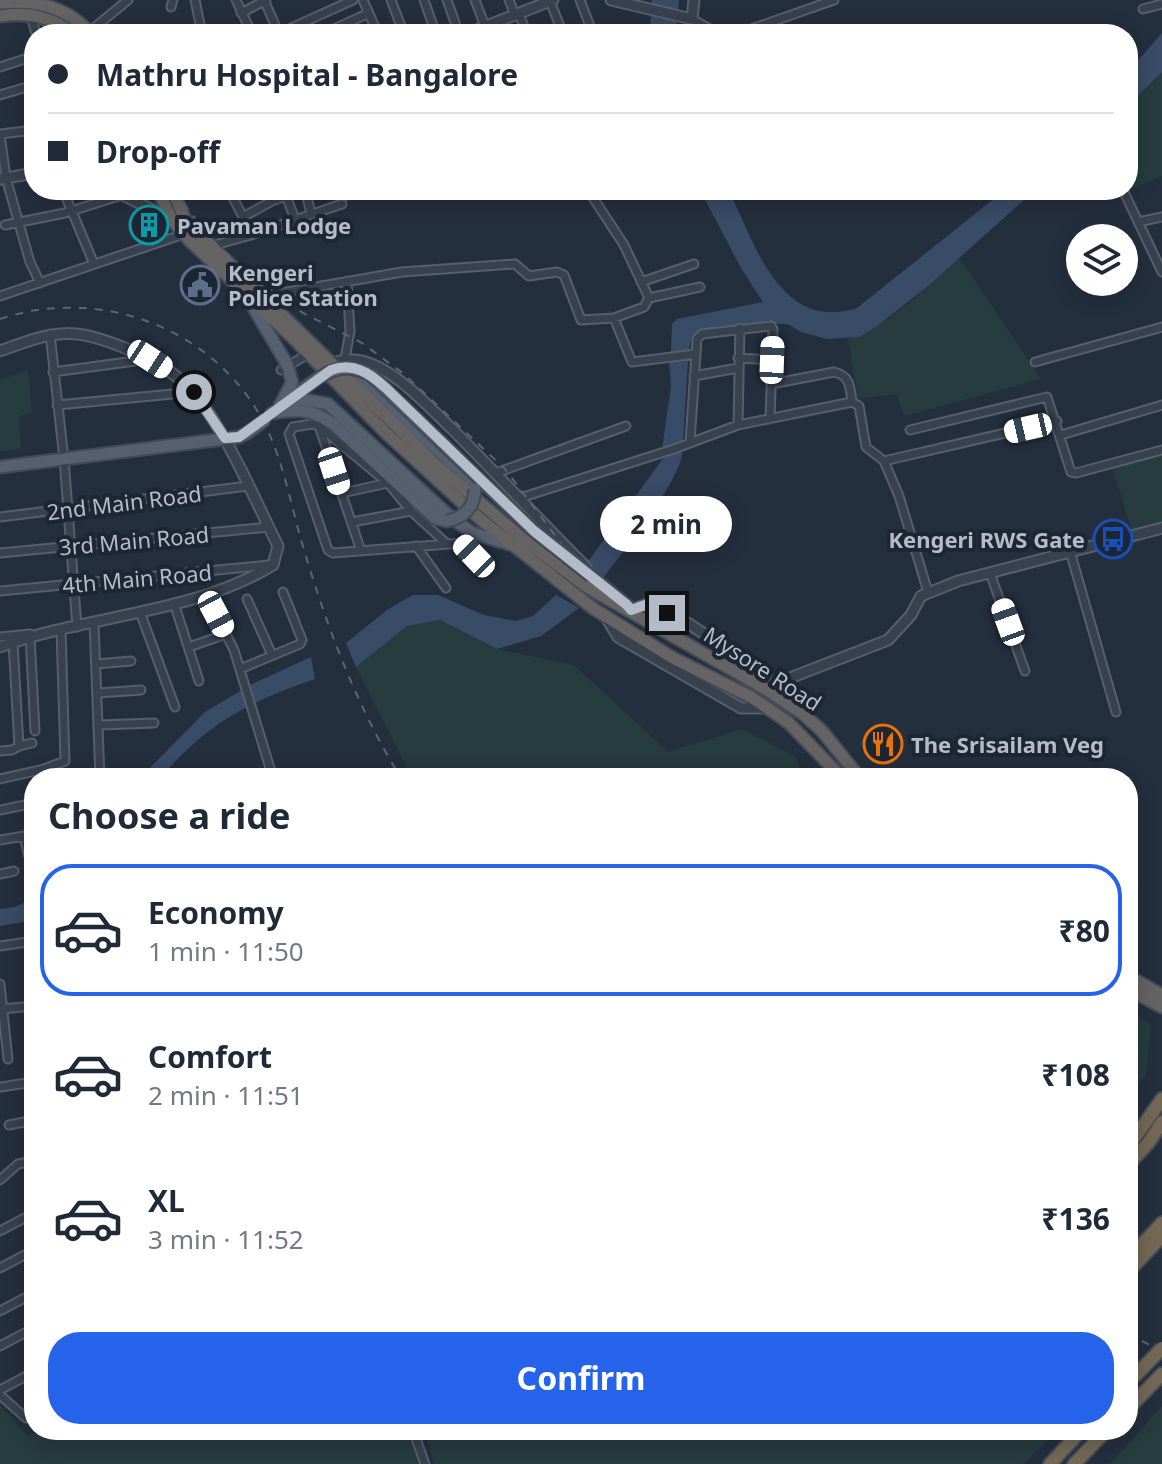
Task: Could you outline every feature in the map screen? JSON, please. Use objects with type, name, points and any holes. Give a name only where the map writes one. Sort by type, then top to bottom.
[{"type":"highway","points":[[0,3],[20,1],[59,9],[82,24]]},
{"type":"highway","points":[[0,16],[21,15],[48,19],[56,24]]},
{"type":"highway","name":"Mysore Road","points":[[163,200],[172,220],[184,234],[245,292],[297,335],[340,364],[435,464],[523,539],[575,579],[592,582],[631,610],[803,714],[822,731],[852,768]]},
{"type":"highway","name":"Mysore Road","points":[[176,200],[185,219],[264,296],[297,335],[308,354],[433,479],[564,587],[673,658],[751,697],[795,728],[833,768]]},
{"type":"highway","points":[[1138,982],[1162,995]]},
{"type":"highway","points":[[1138,994],[1162,1007]]},
{"type":"highway","points":[[1138,1133],[1162,1099]]},
{"type":"highway","points":[[1138,1154],[1162,1122]]},
{"type":"highway","points":[[1138,1248],[1162,1223]]},
{"type":"highway","points":[[1138,1261],[1162,1236]]},
{"type":"highway","points":[[1138,1373],[1162,1348]]},
{"type":"highway","points":[[1138,1398],[1162,1374]]},
{"type":"highway","points":[[1050,1464],[1073,1440]]},
{"type":"highway","points":[[1074,1464],[1097,1440]]},
{"type":"main road","points":[[245,292],[290,372],[298,397],[338,429],[435,518],[447,521],[458,519],[471,507],[475,489],[468,478],[340,364]]},
{"type":"main road","points":[[0,465],[247,433],[336,368],[363,370],[592,582]]},
{"type":"main road","points":[[298,397],[328,404],[447,514],[472,533],[509,544]]},
{"type":"street","points":[[100,24],[128,0]]},
{"type":"street","points":[[195,0],[200,24]]},
{"type":"street","points":[[236,0],[247,24]]},
{"type":"street","points":[[296,24],[335,3],[353,0]]},
{"type":"street","points":[[363,0],[374,24]]},
{"type":"street","points":[[391,0],[400,24]]},
{"type":"street","points":[[424,0],[432,24]]},
{"type":"street","points":[[447,0],[455,24]]},
{"type":"street","points":[[475,0],[485,24]]},
{"type":"street","points":[[509,0],[522,24]]},
{"type":"street","points":[[580,0],[589,24]]},
{"type":"street","points":[[611,0],[691,18],[702,24]]},
{"type":"street","points":[[691,18],[694,0]]},
{"type":"street","points":[[766,24],[834,0]]},
{"type":"street","points":[[241,13],[266,1],[274,24]]},
{"type":"street","points":[[498,24],[548,1],[558,24]]},
{"type":"street","points":[[1143,9],[1162,4]]},
{"type":"street","points":[[345,24],[369,13]]},
{"type":"street","points":[[0,67],[24,59]]},
{"type":"street","points":[[0,95],[24,88]]},
{"type":"street","points":[[24,131],[0,134],[3,179],[21,222],[30,262],[40,283]]},
{"type":"street","points":[[3,179],[24,175]]},
{"type":"street","points":[[67,200],[94,264]]},
{"type":"street","points":[[5,225],[71,212],[100,200]]},
{"type":"street","points":[[131,200],[172,220]]},
{"type":"street","points":[[236,200],[251,235]]},
{"type":"street","points":[[243,217],[278,200]]},
{"type":"street","points":[[288,200],[295,219]]},
{"type":"street","points":[[307,200],[311,213]]},
{"type":"street","points":[[595,200],[624,245],[649,298]]},
{"type":"street","points":[[1128,200],[1162,272]]},
{"type":"street","points":[[211,246],[342,204]]},
{"type":"street","points":[[1138,222],[1162,217]]},
{"type":"street","points":[[0,296],[184,234]]},
{"type":"street","points":[[264,296],[402,272],[515,264],[529,276],[561,272],[581,320],[614,318],[644,307],[649,298],[700,287]]},
{"type":"street","points":[[641,282],[694,264]]},
{"type":"street","points":[[347,281],[350,331],[340,364],[359,360],[383,370],[432,410],[591,572],[592,582]]},
{"type":"street","points":[[614,318],[632,362],[688,355]]},
{"type":"street","points":[[690,442],[694,376],[688,355],[698,336],[771,326],[770,419]]},
{"type":"street","points":[[1035,362],[1162,327]]},
{"type":"street","points":[[738,425],[740,328]]},
{"type":"street","points":[[0,351],[50,334],[77,332],[104,339],[150,359],[194,392],[225,438],[278,546],[273,565],[254,577],[206,595],[4,644],[19,746]]},
{"type":"street","points":[[50,334],[64,459],[77,627]]},
{"type":"street","points":[[281,370],[308,354]]},
{"type":"street","points":[[738,358],[772,360]]},
{"type":"street","points":[[53,372],[150,359]]},
{"type":"street","points":[[694,376],[738,368]]},
{"type":"street","points":[[771,384],[834,372],[842,374],[849,381],[852,402]]},
{"type":"street","points":[[57,405],[194,392]]},
{"type":"street","points":[[910,430],[1047,397],[1073,473],[1162,450]]},
{"type":"street","points":[[520,498],[674,449],[738,425],[852,402],[859,406],[866,447],[884,461],[899,496],[928,592]]},
{"type":"street","points":[[1061,435],[1162,405]]},
{"type":"street","points":[[884,461],[1057,421]]},
{"type":"street","points":[[319,426],[361,551]]},
{"type":"street","points":[[447,544],[411,511],[388,483],[319,426],[293,427],[289,434],[308,497],[328,550],[333,553],[462,543],[472,533]]},
{"type":"street","points":[[496,473],[626,426]]},
{"type":"street","points":[[342,493],[388,483]]},
{"type":"street","name":"2nd Main Road","points":[[0,517],[248,486]]},
{"type":"street","points":[[352,522],[411,511]]},
{"type":"street","name":"3rd Main Road","points":[[0,553],[269,527]]},
{"type":"street","points":[[631,610],[648,604],[686,622],[766,674],[764,688],[888,640],[911,615],[921,596],[928,592],[1162,528]]},
{"type":"street","points":[[462,543],[487,569]]},
{"type":"street","points":[[416,546],[446,588]]},
{"type":"street","points":[[1070,551],[1116,712]]},
{"type":"street","name":"4th Main Road","points":[[0,591],[273,565]]},
{"type":"street","points":[[990,573],[1025,671]]},
{"type":"street","points":[[240,669],[300,644],[302,640],[283,592]]},
{"type":"street","points":[[206,595],[240,669],[270,768]]},
{"type":"street","points":[[247,599],[272,655]]},
{"type":"street","points":[[174,603],[199,681]]},
{"type":"street","points":[[140,612],[175,707]]},
{"type":"street","points":[[94,623],[100,768]]},
{"type":"street","points":[[47,768],[65,761],[61,630]]},
{"type":"street","points":[[189,647],[226,634]]},
{"type":"street","points":[[32,635],[35,731]]},
{"type":"street","points":[[96,664],[131,661]]},
{"type":"street","points":[[98,693],[141,690]]},
{"type":"street","points":[[100,725],[154,723]]},
{"type":"street","points":[[0,751],[32,743]]},
{"type":"street","points":[[0,779],[24,774]]},
{"type":"street","points":[[0,810],[24,805]]},
{"type":"street","points":[[0,840],[24,836]]},
{"type":"street","points":[[0,874],[14,871]]},
{"type":"street","points":[[0,946],[24,942]]},
{"type":"street","points":[[0,984],[8,1059]]},
{"type":"street","points":[[1,1009],[24,1008]]},
{"type":"street","points":[[0,1087],[24,1083]]},
{"type":"street","points":[[9,1125],[24,1122]]},
{"type":"street","points":[[0,1180],[18,1164],[24,1163]]},
{"type":"street","points":[[0,1231],[24,1218]]},
{"type":"street","points":[[0,1268],[24,1255]]},
{"type":"street","points":[[0,1311],[24,1298]]},
{"type":"street","points":[[0,1346],[24,1333]]},
{"type":"street","points":[[24,1378],[0,1392],[24,1417]]},
{"type":"street","points":[[417,1440],[425,1464]]},
{"type":"green space","points":[[1162,72],[1162,176],[1138,186],[1138,96]]},
{"type":"green space","points":[[959,257],[1041,379],[904,416],[896,394],[858,399],[848,338],[861,335],[891,317]]},
{"type":"green space","points":[[28,370],[32,413],[19,416],[21,449],[0,452],[0,380]]},
{"type":"green space","points":[[1162,453],[1162,525],[1132,532],[1112,466]]},
{"type":"green space","points":[[440,620],[497,649],[574,665],[668,752],[742,729],[796,757],[799,768],[407,768],[356,667],[407,626]]},
{"type":"green space","points":[[1138,1017],[1151,1024],[1146,1075],[1138,1084]]},
{"type":"green space","points":[[0,1405],[24,1432],[24,1440],[416,1440],[423,1464],[0,1464]]},
{"type":"green space","points":[[1162,1406],[1162,1464],[1110,1464],[1132,1440],[1138,1440],[1138,1433]]},
{"type":"green space","points":[[428,1440],[1048,1440],[1023,1464],[434,1464]]},
{"type":"water","points":[[652,0],[679,0],[677,24],[651,24]]},
{"type":"water","points":[[1162,33],[1162,72],[1138,96],[1138,61]]},
{"type":"water","points":[[705,200],[733,200],[774,279],[790,296],[809,308],[831,312],[857,308],[992,200],[1024,200],[928,286],[859,337],[827,339],[801,332],[788,324],[757,323],[705,330],[692,336],[688,353],[671,353],[672,324],[677,319],[763,302]]},
{"type":"water","points":[[688,361],[683,443],[662,450],[671,386],[669,362]]},
{"type":"water","points":[[682,450],[680,462],[663,496],[603,578],[587,563],[664,457]]},
{"type":"water","points":[[413,595],[438,595],[484,615],[516,621],[533,616],[556,595],[579,608],[541,636],[497,649],[440,620],[407,626],[356,667],[346,643],[387,610]]},
{"type":"water","points":[[311,657],[315,679],[230,716],[195,742],[169,768],[150,768],[205,712],[252,684]]},
{"type":"water","points":[[24,903],[24,922],[0,926],[0,909]]},
{"type":"railway","points":[[0,1],[47,10],[75,24]]},
{"type":"railway","points":[[181,200],[209,237],[259,284],[303,313],[362,343],[404,374],[505,469],[566,550],[602,585],[794,712],[820,735],[847,768]]},
{"type":"railway","points":[[0,319],[36,310],[73,308],[110,311],[145,320],[178,335],[209,356],[236,381],[258,412],[274,445],[334,639],[357,696],[395,768]]},
{"type":"railway","points":[[1138,985],[1162,998]]},
{"type":"railway","points":[[1138,1339],[1162,1352]]},
{"type":"place","name":"Pavaman Lodge","points":[[149,225]]},
{"type":"place","name":"Kengeri Police Station","points":[[200,285]]},
{"type":"place","name":"Kengeri RWS Gate","points":[[1113,539]]},
{"type":"place","name":"The Srisailam Veg","points":[[883,744]]},
{"type":"route","points":[[194,392],[225,438],[239,437],[331,370],[346,367],[363,370],[386,388],[534,531],[631,610],[648,604],[667,613]]}]
